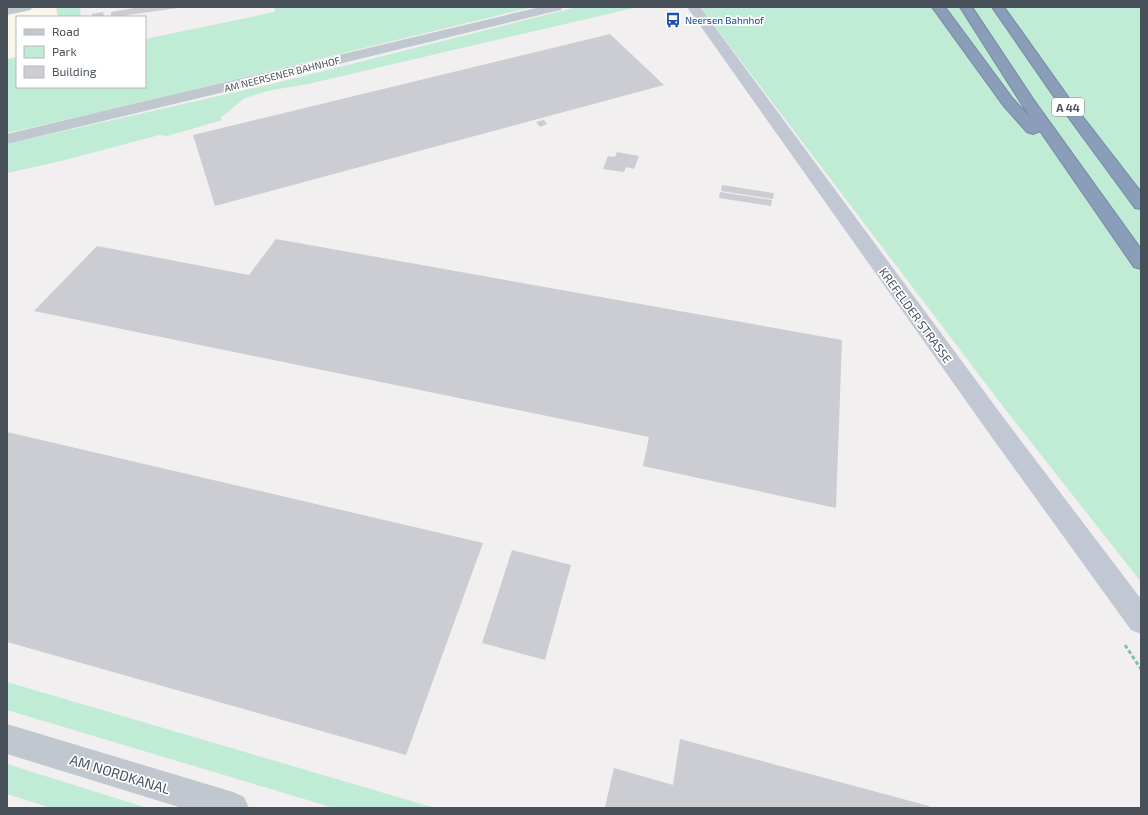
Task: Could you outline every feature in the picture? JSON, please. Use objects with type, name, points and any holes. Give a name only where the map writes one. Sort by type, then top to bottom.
[{"type":"highway","points":[[938,7],[1008,102],[1088,189]]},
{"type":"highway","name":"A 44","points":[[966,7],[1026,100],[1141,263]]},
{"type":"highway","name":"A 44","points":[[998,7],[1054,88],[1141,204]]},
{"type":"street","points":[[7,11],[26,7]]},
{"type":"street","name":"AM NEERSENER BAHNHOF","points":[[7,139],[216,90],[556,7]]},
{"type":"street","name":"KREFELDER STRASSE","points":[[693,7],[1141,621]]},
{"type":"street","name":"AM NORDKANAL","points":[[7,739],[233,808]]},
{"type":"shaded area","points":[[47,7],[56,7],[58,16],[16,16],[16,57],[7,59],[7,15]]},
{"type":"green space","points":[[56,7],[80,7],[81,16],[58,16]]},
{"type":"green space","points":[[274,7],[533,7],[109,110],[7,133],[7,59],[16,57],[16,88],[146,88],[146,39],[275,12]]},
{"type":"green space","points":[[577,7],[638,7],[308,84],[272,90],[245,98],[220,118],[223,120],[167,136],[159,135],[61,161],[7,173],[7,144],[272,84]]},
{"type":"green space","points":[[700,7],[1141,7],[1141,582],[1005,409]]},
{"type":"green space","points":[[7,682],[435,808],[334,808],[7,710]]},
{"type":"green space","points":[[7,764],[147,808],[51,808],[7,794]]},
{"type":"building","points":[[140,7],[178,7],[127,16],[111,16],[111,12]]},
{"type":"building","points":[[103,12],[104,16],[92,16],[92,14]]},
{"type":"building","points":[[610,34],[664,85],[215,206],[193,135]]},
{"type":"building","points":[[544,120],[547,124],[540,127],[536,122]]},
{"type":"building","points":[[617,152],[639,156],[634,169],[626,167],[624,172],[603,169],[608,156],[615,157]]},
{"type":"building","points":[[722,185],[774,193],[773,199],[721,191]]},
{"type":"building","points":[[720,192],[772,200],[771,206],[719,198]]},
{"type":"building","points":[[276,239],[842,340],[836,508],[643,466],[649,437],[34,311],[97,246],[249,275]]},
{"type":"building","points":[[7,432],[483,543],[406,755],[7,642]]},
{"type":"building","points":[[512,550],[571,565],[545,660],[482,643]]},
{"type":"building","points":[[680,739],[929,806],[929,808],[605,807],[614,768],[673,785]]},
{"type":"place","name":"Neersen Bahnhof","points":[[673,20]]}]
